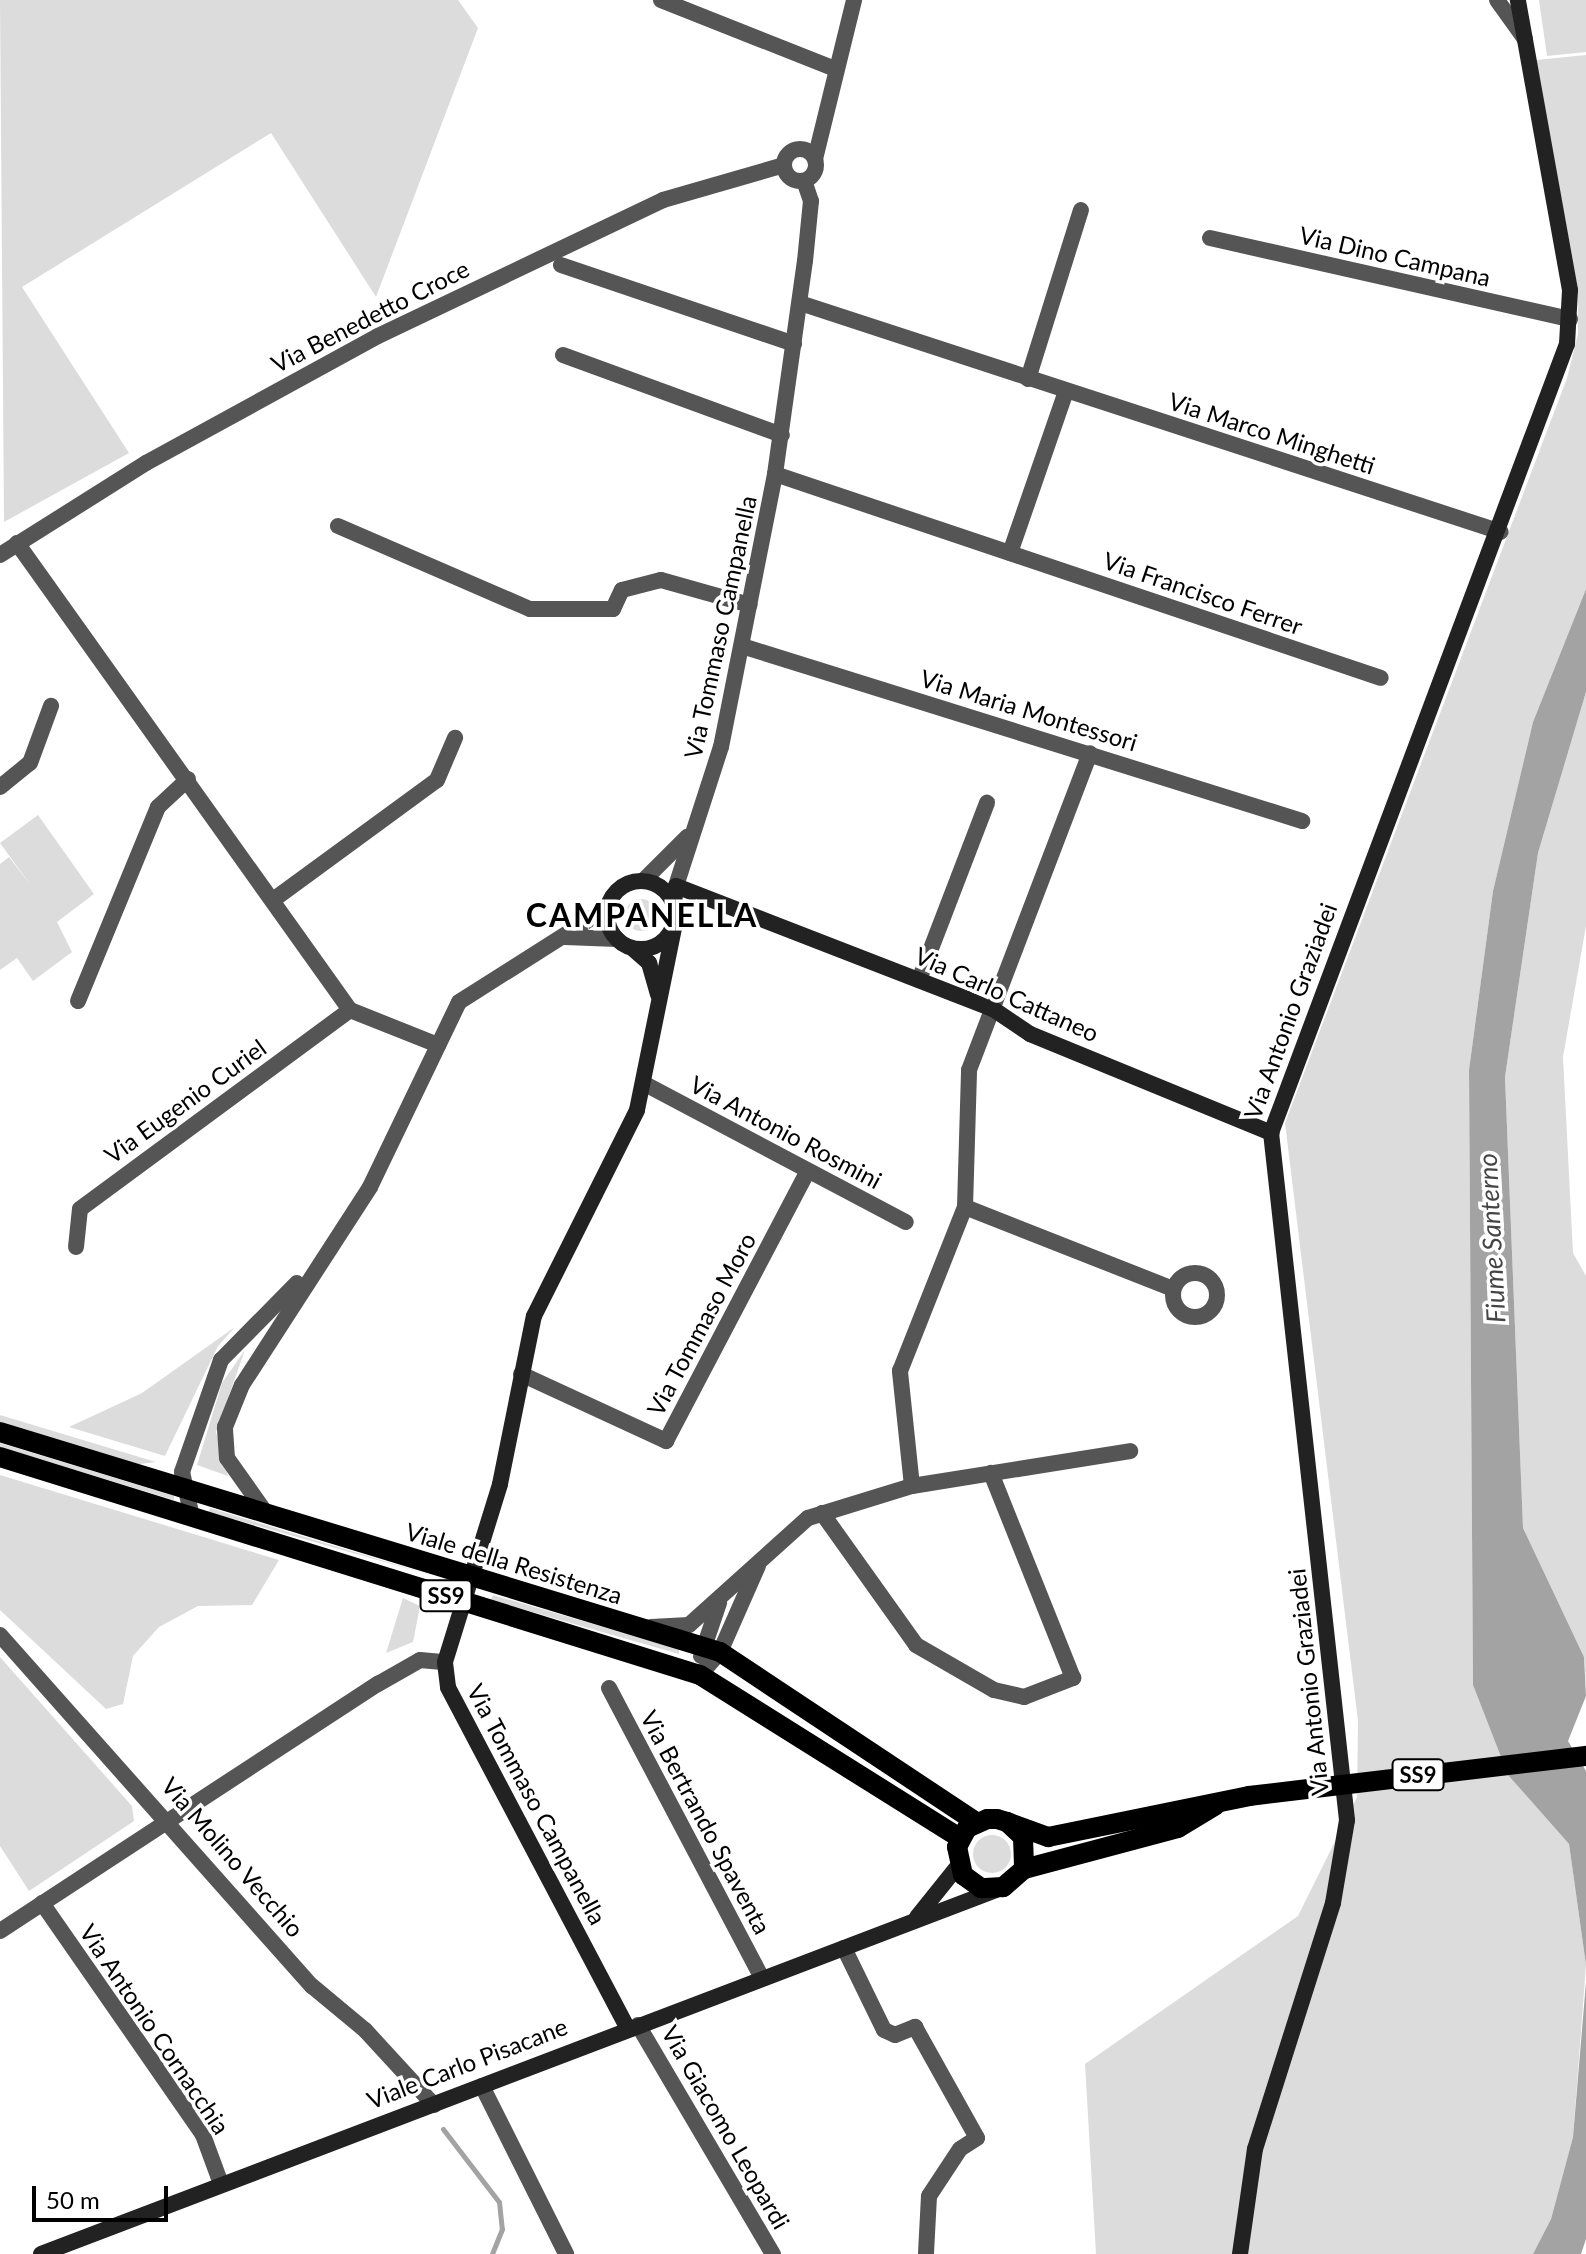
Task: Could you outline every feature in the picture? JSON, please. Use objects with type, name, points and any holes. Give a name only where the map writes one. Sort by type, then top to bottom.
[{"type":"main road","name":"Viale della Resistenza","points":[[0,1432],[146,1477],[184,1481],[270,1518],[711,1649],[976,1822]]},
{"type":"main road","name":"SS9","points":[[0,1457],[700,1675],[960,1838]]},
{"type":"main road","name":"Viale Carlo Pisacane","points":[[976,1822],[1007,1822],[1048,1837],[1145,1813],[1217,1804],[1249,1796],[1586,1756]]},
{"type":"main road","name":"Viale Carlo Pisacane","points":[[1003,1887],[1024,1869],[1178,1828],[1217,1804]]},
{"type":"main road","points":[[1106,1847],[1142,1831],[1145,1813]]},
{"type":"main road","points":[[976,1822],[960,1838],[958,1866],[981,1888],[1003,1887]]},
{"type":"main road","points":[[1007,1822],[1023,1837],[1024,1869]]},
{"type":"street","points":[[661,0],[835,69]]},
{"type":"street","points":[[821,116],[800,148],[784,165],[790,178],[804,181],[815,159],[821,116],[854,0]]},
{"type":"street","points":[[1497,0],[1525,39]]},
{"type":"street","name":"Via Antonio Graziadei","points":[[1240,2254],[1255,2149],[1333,1903],[1347,1820],[1271,1133],[1559,376],[1570,319],[1518,0]]},
{"type":"street","points":[[800,148],[815,159]]},
{"type":"street","name":"Via Benedetto Croce","points":[[0,555],[378,336],[663,200],[784,165]]},
{"type":"street","name":"Via Tommaso Campanella","points":[[633,2027],[448,1687],[445,1662],[461,1600],[500,1484],[534,1316],[629,1132],[645,1084],[675,912],[676,886],[696,826],[742,646],[782,435],[811,201],[804,181]]},
{"type":"street","points":[[1028,379],[1081,210]]},
{"type":"street","name":"Via Dino Campana","points":[[1210,238],[1570,319]]},
{"type":"street","points":[[561,265],[794,344]]},
{"type":"street","name":"Via Marco Minghetti","points":[[800,303],[1501,532]]},
{"type":"street","points":[[563,355],[782,435]]},
{"type":"street","points":[[1010,553],[1066,391]]},
{"type":"street","name":"Via Francisco Ferrer","points":[[775,474],[1381,678]]},
{"type":"street","points":[[338,526],[530,609],[613,609],[622,590],[661,580],[750,605]]},
{"type":"street","points":[[17,543],[350,1010],[438,1045]]},
{"type":"street","name":"Via Maria Montessori","points":[[742,646],[1302,821]]},
{"type":"street","points":[[0,787],[30,763],[51,706]]},
{"type":"street","points":[[273,900],[437,780],[455,738]]},
{"type":"street","points":[[912,1486],[900,1371],[965,1207],[966,1083],[1090,753]]},
{"type":"street","points":[[78,1001],[158,807],[188,779]]},
{"type":"street","points":[[919,980],[987,803]]},
{"type":"street","name":"Via Tommaso Campanella","points":[[644,880],[696,826]]},
{"type":"street","points":[[270,1518],[227,1458],[225,1427],[308,1275],[370,1187],[438,1045],[471,990],[564,937],[607,908],[616,891],[644,880],[663,887],[675,912],[655,947],[564,937]]},
{"type":"street","name":"Via Carlo Cattaneo","points":[[676,886],[993,1009],[1030,1034],[1271,1133]]},
{"type":"street","points":[[607,908],[624,944]]},
{"type":"street","name":"Via Tommaso Campanella","points":[[624,944],[649,963],[660,1005]]},
{"type":"street","name":"Via Eugenio Curiel","points":[[76,1247],[80,1209],[350,1010]]},
{"type":"street","name":"Via Antonio Rosmini","points":[[645,1084],[807,1173],[906,1222]]},
{"type":"street","name":"Via Tommaso Moro","points":[[521,1374],[666,1441],[807,1173]]},
{"type":"street","points":[[965,1207],[1173,1289]]},
{"type":"street","points":[[192,1517],[184,1481],[221,1360],[308,1275]]},
{"type":"street","points":[[637,1627],[689,1625],[759,1564],[787,1531],[822,1513],[912,1486],[1130,1451]]},
{"type":"street","points":[[822,1513],[916,1645],[994,1690],[1024,1697],[1073,1678],[991,1473]]},
{"type":"street","points":[[700,1675],[711,1649],[759,1564]]},
{"type":"street","points":[[711,1649],[724,1594]]},
{"type":"street","name":"Via Molino Vecchio","points":[[0,1635],[171,1819],[312,1986],[365,2030],[434,2105]]},
{"type":"street","points":[[0,1931],[378,1684],[420,1660],[445,1662]]},
{"type":"street","name":"Via Bertrando Spaventa","points":[[609,1688],[762,1978]]},
{"type":"street","name":"Viale Carlo Pisacane","points":[[913,1921],[958,1866]]},
{"type":"street","name":"Viale Carlo Pisacane","points":[[41,2254],[1003,1887]]},
{"type":"street","name":"Via Antonio Cornacchia","points":[[42,1903],[203,2135],[221,2184]]},
{"type":"street","points":[[844,1948],[884,2030],[895,2035],[915,2027],[977,2138],[960,2149],[929,2196],[926,2254]]},
{"type":"street","name":"Via Giacomo Leopardi","points":[[633,2027],[773,2254]]},
{"type":"street","points":[[482,2086],[566,2254]]},
{"type":"shaded area","points":[[0,0],[458,0],[478,28],[376,297],[271,133],[22,287],[129,453],[4,522]]},
{"type":"shaded area","points":[[1539,0],[1586,0],[1586,52],[1547,56]]},
{"type":"shaded area","points":[[1586,55],[1586,589],[1533,722],[1493,891],[1469,1070],[1473,1685],[1508,1775],[1569,1844],[1586,1965],[1573,2137],[1551,2219],[1533,2254],[1096,2254],[1085,2064],[1298,1916],[1357,1797],[1358,1721],[1285,1123],[1567,378],[1578,334],[1578,290],[1536,60]]},
{"type":"shaded area","points":[[1586,692],[1586,926],[1563,1057],[1573,1253],[1586,1276],[1586,1684],[1584,1657],[1523,1528],[1505,1077],[1538,853]]},
{"type":"shaded area","points":[[38,815],[94,894],[57,922],[72,952],[33,981],[17,958],[0,970],[0,864],[9,857],[32,887],[0,843]]},
{"type":"shaded area","points":[[641,899],[652,904],[657,915],[652,926],[641,931],[630,926],[625,915],[630,904]]},
{"type":"shaded area","points":[[235,1327],[218,1346],[165,1456],[69,1427],[142,1393]]},
{"type":"shaded area","points":[[245,1350],[216,1432],[228,1476],[197,1465],[222,1383]]},
{"type":"shaded area","points":[[0,1415],[156,1462],[132,1465],[0,1422]]},
{"type":"shaded area","points":[[0,1443],[174,1496],[174,1500],[0,1447]]},
{"type":"shaded area","points":[[0,1475],[279,1560],[252,1605],[198,1606],[159,1627],[133,1656],[123,1704],[106,1709],[0,1610]]},
{"type":"shaded area","points":[[210,1508],[430,1575],[209,1512]]},
{"type":"shaded area","points":[[493,1595],[679,1649],[679,1654],[491,1600]]},
{"type":"shaded area","points":[[403,1598],[420,1606],[413,1642],[386,1653]]},
{"type":"shaded area","points":[[0,1657],[132,1806],[134,1821],[29,1891],[0,1846]]},
{"type":"shaded area","points":[[992,1835],[1006,1840],[1011,1854],[1006,1868],[992,1873],[978,1868],[973,1854],[978,1840]]},
{"type":"water","name":"Fiume Santerno","points":[[1586,589],[1586,692],[1538,853],[1505,1077],[1523,1528],[1584,1657],[1586,1696],[1568,1741],[1586,1771],[1586,1965],[1569,1844],[1508,1775],[1473,1685],[1469,1070],[1493,891],[1533,722]]},
{"type":"water","points":[[1586,1982],[1586,2239],[1581,2254],[1533,2254],[1551,2219],[1573,2137]]},
{"type":"waterway","points":[[443,2129],[499,2202],[502,2229],[492,2254]]},
{"type":"district","name":"CAMPANELLA","points":[[642,915]]}]
